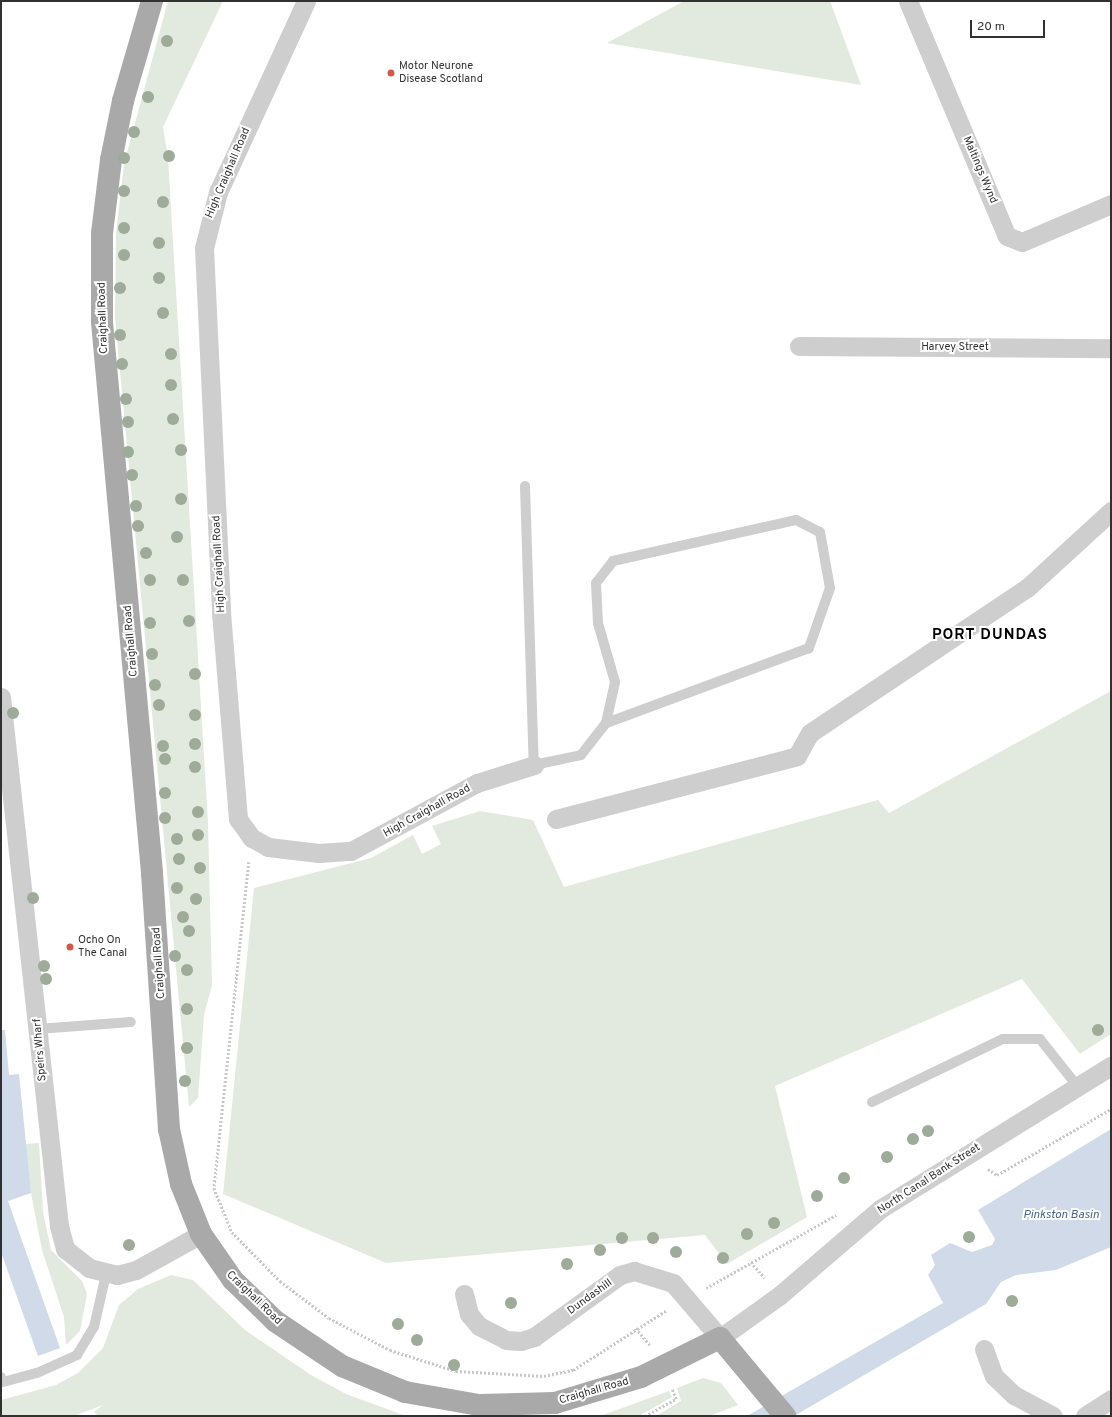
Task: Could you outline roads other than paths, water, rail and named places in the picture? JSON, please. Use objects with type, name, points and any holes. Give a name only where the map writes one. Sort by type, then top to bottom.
[{"type":"main road","name":"Craighall Road","points":[[152,1],[121,108],[111,160],[102,233],[102,315],[152,873],[169,1129],[181,1184],[201,1234],[233,1280],[275,1321],[342,1366],[405,1392],[479,1405],[555,1403],[617,1386],[664,1367],[720,1338]]},
{"type":"main road","points":[[720,1338],[785,1416]]},
{"type":"street","name":"High Craighall Road","points":[[306,1],[218,192],[204,248],[235,809],[243,829],[252,838],[268,847],[319,853],[351,851],[477,783],[534,765]]},
{"type":"street","name":"Maltings Wynd","points":[[908,1],[1007,236],[1022,242],[1111,204]]},
{"type":"street","name":"Harvey Street","points":[[799,346],[1111,348]]},
{"type":"street","points":[[556,819],[797,756],[810,733],[1027,588],[1111,512]]},
{"type":"street","name":"Speirs Wharf","points":[[1,697],[62,1239],[65,1249],[78,1262],[106,1274]]},
{"type":"street","name":"North Canal Bank Street","points":[[720,1338],[780,1295],[880,1209],[1111,1066]]},
{"type":"street","points":[[106,1274],[136,1270],[201,1234]]},
{"type":"street","name":"Dundashill","points":[[464,1294],[469,1314],[479,1326],[506,1340],[521,1341],[534,1337],[620,1275],[634,1271],[673,1283],[720,1338]]},
{"type":"street","points":[[984,1349],[994,1376],[1014,1395],[1054,1416]]},
{"type":"street","points":[[1085,1416],[1111,1399]]},
{"type":"lane","points":[[525,486],[534,765],[582,755],[606,723],[615,682],[598,623],[596,583],[613,561],[796,520],[820,532],[830,588],[808,648],[606,723]]},
{"type":"lane","points":[[38,1029],[132,1022]]},
{"type":"lane","points":[[872,1102],[1003,1039],[1040,1039],[1078,1087]]},
{"type":"lane","points":[[1,1377],[3,1382],[37,1373],[68,1361],[80,1352],[94,1328],[106,1274]]},
{"type":"water","points":[[1,1030],[5,1030],[9,1075],[19,1074],[31,1193],[8,1201],[60,1348],[38,1356],[1,1252]]},
{"type":"water","name":"Pinkston Basin","points":[[1111,1129],[1111,1247],[1056,1270],[1016,1275],[1001,1282],[986,1304],[794,1416],[747,1416],[943,1303],[928,1275],[935,1265],[931,1255],[950,1243],[972,1252],[992,1245],[995,1239],[978,1210]]},
{"type":"place","name":"Motor Neurone Disease Scotland","points":[[391,73]]},
{"type":"place","name":"Ocho On The Canal","points":[[70,947]]},
{"type":"district","name":"PORT DUNDAS","points":[[990,636]]}]
